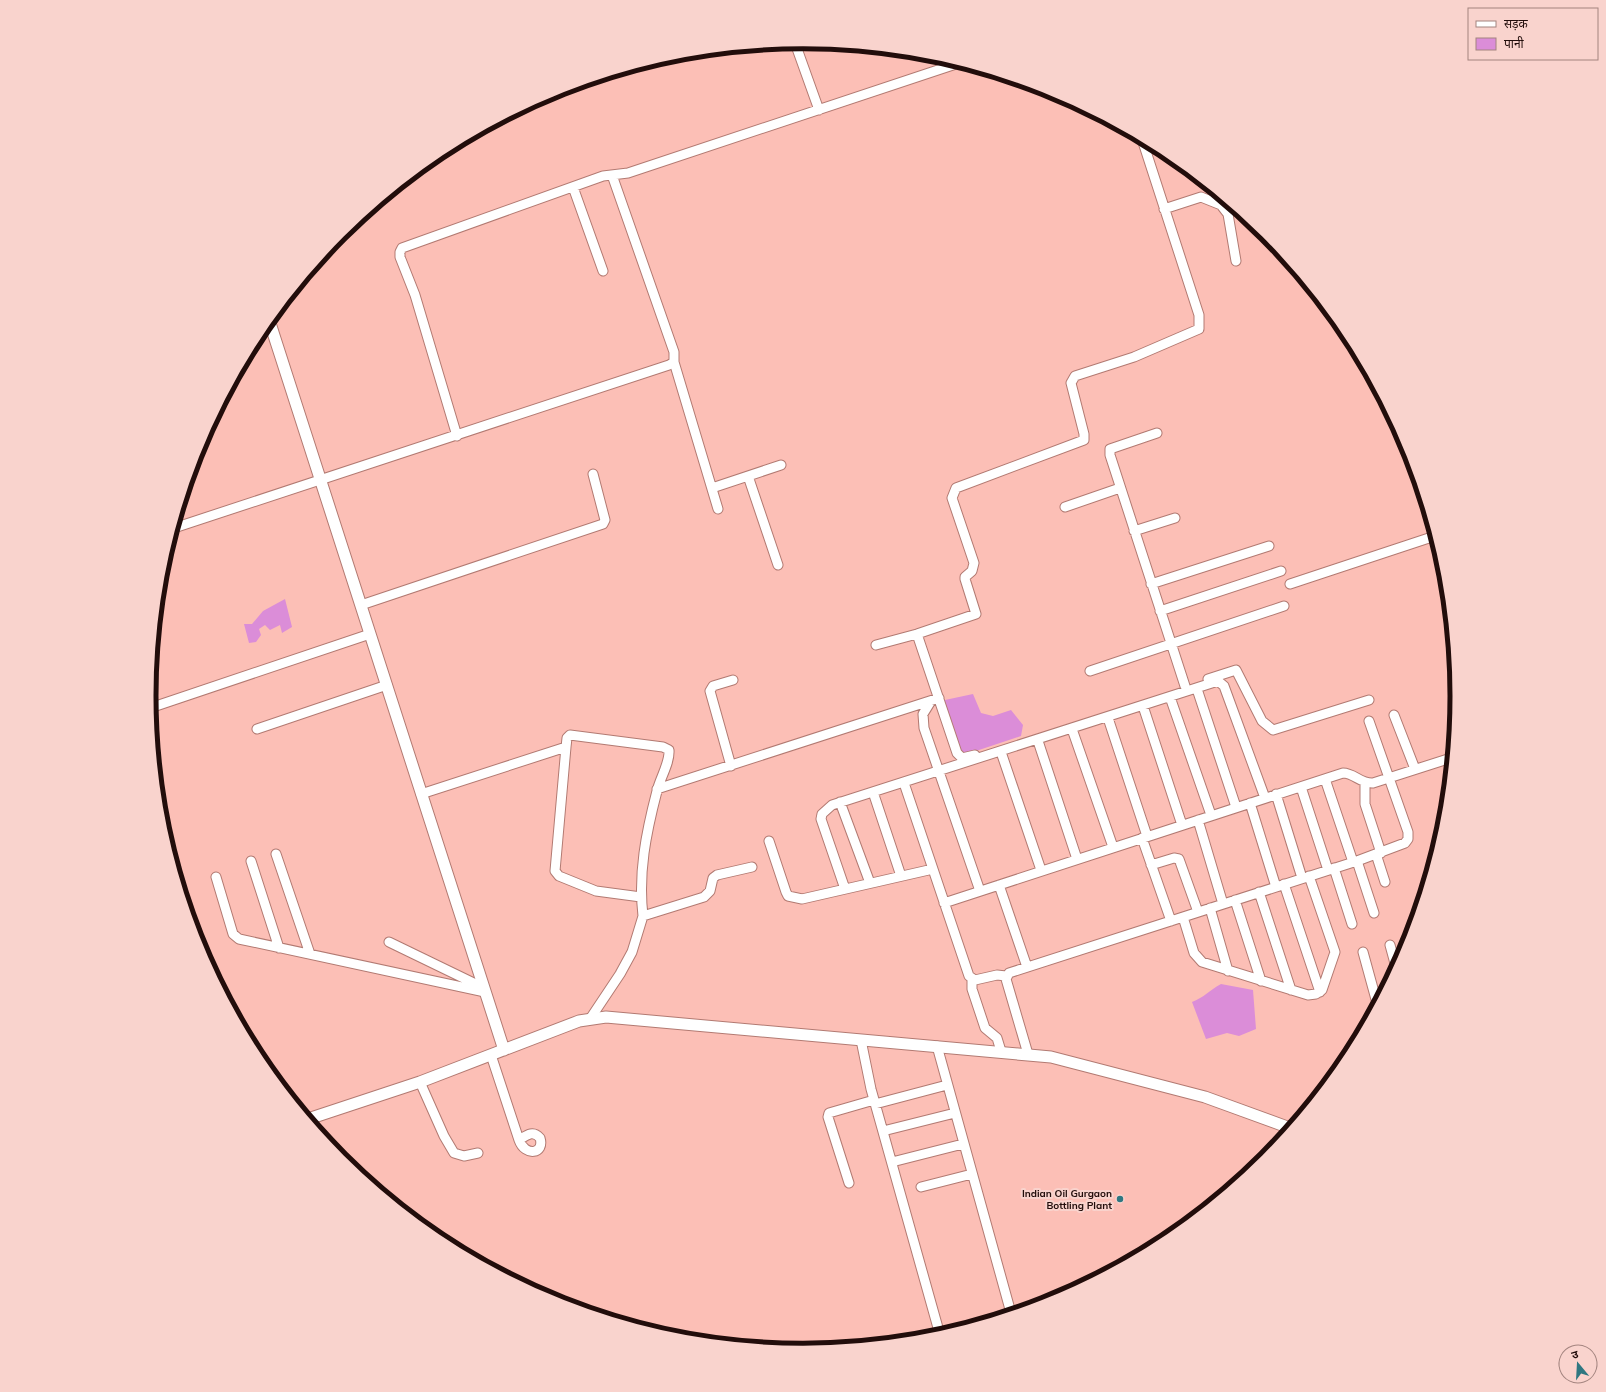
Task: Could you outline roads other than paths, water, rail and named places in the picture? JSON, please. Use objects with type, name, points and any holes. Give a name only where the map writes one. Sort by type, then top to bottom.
[{"type":"street","points":[[797,49],[819,110]]},
{"type":"street","points":[[457,436],[400,252],[407,245],[473,224],[603,176],[628,172],[950,66]]},
{"type":"street","points":[[876,646],[918,634],[976,614],[965,579],[974,567],[974,563],[952,498],[956,488],[1084,440],[1084,434],[1071,383],[1075,376],[1134,357],[1199,329],[1199,315],[1145,147]]},
{"type":"street","points":[[612,175],[674,352],[674,362],[718,509]]},
{"type":"street","points":[[573,187],[603,271]]},
{"type":"street","points":[[1164,209],[1201,197],[1221,205],[1228,214],[1236,261]]},
{"type":"street","points":[[272,327],[504,1050]]},
{"type":"street","points":[[179,526],[320,479],[457,436],[669,365],[674,362]]},
{"type":"street","points":[[1156,433],[1110,450],[1110,455],[1185,686]]},
{"type":"street","points":[[712,488],[781,465]]},
{"type":"street","points":[[361,605],[603,524],[605,520],[593,474]]},
{"type":"street","points":[[748,476],[778,565]]},
{"type":"street","points":[[1065,507],[1120,488]]},
{"type":"street","points":[[1134,531],[1175,518]]},
{"type":"street","points":[[1290,584],[1430,537]]},
{"type":"street","points":[[1151,584],[1269,546]]},
{"type":"street","points":[[1160,611],[1281,571]]},
{"type":"street","points":[[1090,671],[1284,606]]},
{"type":"street","points":[[156,706],[370,634]]},
{"type":"street","points":[[918,634],[935,699],[957,753],[962,758],[966,758],[1236,670],[1262,721],[1273,730],[1369,700]]},
{"type":"street","points":[[731,766],[710,691],[713,686],[733,680]]},
{"type":"street","points":[[845,889],[821,819],[826,810],[840,802],[940,772],[1218,682],[1224,686],[1265,798]]},
{"type":"street","points":[[257,729],[387,685]]},
{"type":"street","points":[[1197,689],[1236,807]]},
{"type":"street","points":[[1170,697],[1211,815]]},
{"type":"street","points":[[657,789],[935,699]]},
{"type":"street","points":[[935,699],[924,711],[924,728],[980,891]]},
{"type":"street","points":[[1143,706],[1182,825]]},
{"type":"street","points":[[1394,715],[1415,769]]},
{"type":"street","points":[[1108,718],[1145,837],[1151,865],[1171,921]]},
{"type":"street","points":[[972,980],[997,975],[1006,976],[1009,973],[1027,967],[1355,862],[1402,845],[1408,839],[1408,832],[1369,721]]},
{"type":"street","points":[[1072,729],[1113,847]]},
{"type":"street","points":[[590,1019],[620,974],[632,952],[643,916],[641,897],[643,855],[657,789],[669,753],[667,747],[576,734],[570,735],[567,738],[566,747],[555,871],[559,876],[596,890],[641,897]]},
{"type":"street","points":[[1038,740],[1077,859]]},
{"type":"street","points":[[421,794],[566,747]]},
{"type":"street","points":[[1001,752],[1041,870]]},
{"type":"street","points":[[944,903],[1041,870],[1325,779],[1347,773],[1365,782],[1373,783],[1446,759]]},
{"type":"street","points":[[1325,779],[1374,913]]},
{"type":"street","points":[[1365,782],[1365,804],[1385,882]]},
{"type":"street","points":[[904,783],[969,976],[972,980],[972,989],[985,1028],[997,1038],[1000,1052]]},
{"type":"street","points":[[1301,787],[1352,924]]},
{"type":"street","points":[[873,792],[900,876]]},
{"type":"street","points":[[1276,794],[1335,952],[1320,992]]},
{"type":"street","points":[[840,802],[870,883]]},
{"type":"street","points":[[1250,803],[1320,992]]},
{"type":"street","points":[[1198,820],[1223,904]]},
{"type":"street","points":[[769,841],[788,896],[802,899],[933,869]]},
{"type":"street","points":[[276,854],[310,954]]},
{"type":"street","points":[[1151,865],[1174,858],[1179,859],[1198,912]]},
{"type":"street","points":[[251,861],[279,948]]},
{"type":"street","points":[[643,916],[704,897],[710,892],[714,878],[717,875],[752,867]]},
{"type":"street","points":[[216,877],[235,937],[279,948],[484,990]]},
{"type":"street","points":[[999,885],[1027,967]]},
{"type":"street","points":[[1259,892],[1291,990]]},
{"type":"street","points":[[1235,900],[1261,981]]},
{"type":"street","points":[[1210,908],[1228,971]]},
{"type":"street","points":[[1183,917],[1194,952],[1199,960],[1211,966],[1291,990],[1308,994],[1320,992]]},
{"type":"street","points":[[389,942],[484,990]]},
{"type":"street","points":[[1390,945],[1394,959]]},
{"type":"street","points":[[1363,952],[1375,997]]},
{"type":"street","points":[[1006,976],[1028,1054]]},
{"type":"street","points":[[313,1118],[420,1082],[590,1019],[621,1018],[1028,1054],[1072,1061],[1229,1105],[1286,1126]]},
{"type":"street","points":[[861,1040],[875,1102],[938,1329]]},
{"type":"street","points":[[937,1046],[1010,1309]]},
{"type":"street","points":[[491,1055],[519,1140]]},
{"type":"street","points":[[420,1082],[444,1136],[454,1153],[464,1156],[478,1153]]},
{"type":"street","points":[[849,1183],[828,1117],[828,1112],[947,1085]]},
{"type":"street","points":[[883,1131],[955,1113]]},
{"type":"street","points":[[892,1162],[963,1144]]},
{"type":"street","points":[[921,1187],[972,1174]]},
{"type":"water","points":[[285,599],[292,627],[282,633],[280,625],[270,630],[265,625],[259,629],[261,635],[256,642],[249,643],[244,624],[252,624],[263,611]]},
{"type":"water","points":[[973,694],[981,713],[993,716],[1011,710],[1023,725],[1021,736],[967,754],[956,748],[943,708],[945,700]]},
{"type":"water","points":[[1221,984],[1253,990],[1256,1029],[1239,1036],[1227,1033],[1206,1039],[1192,1002]]},
{"type":"place","name":"Indian Oil Gurgaon Bottling Plant","points":[[1120,1199]]}]
